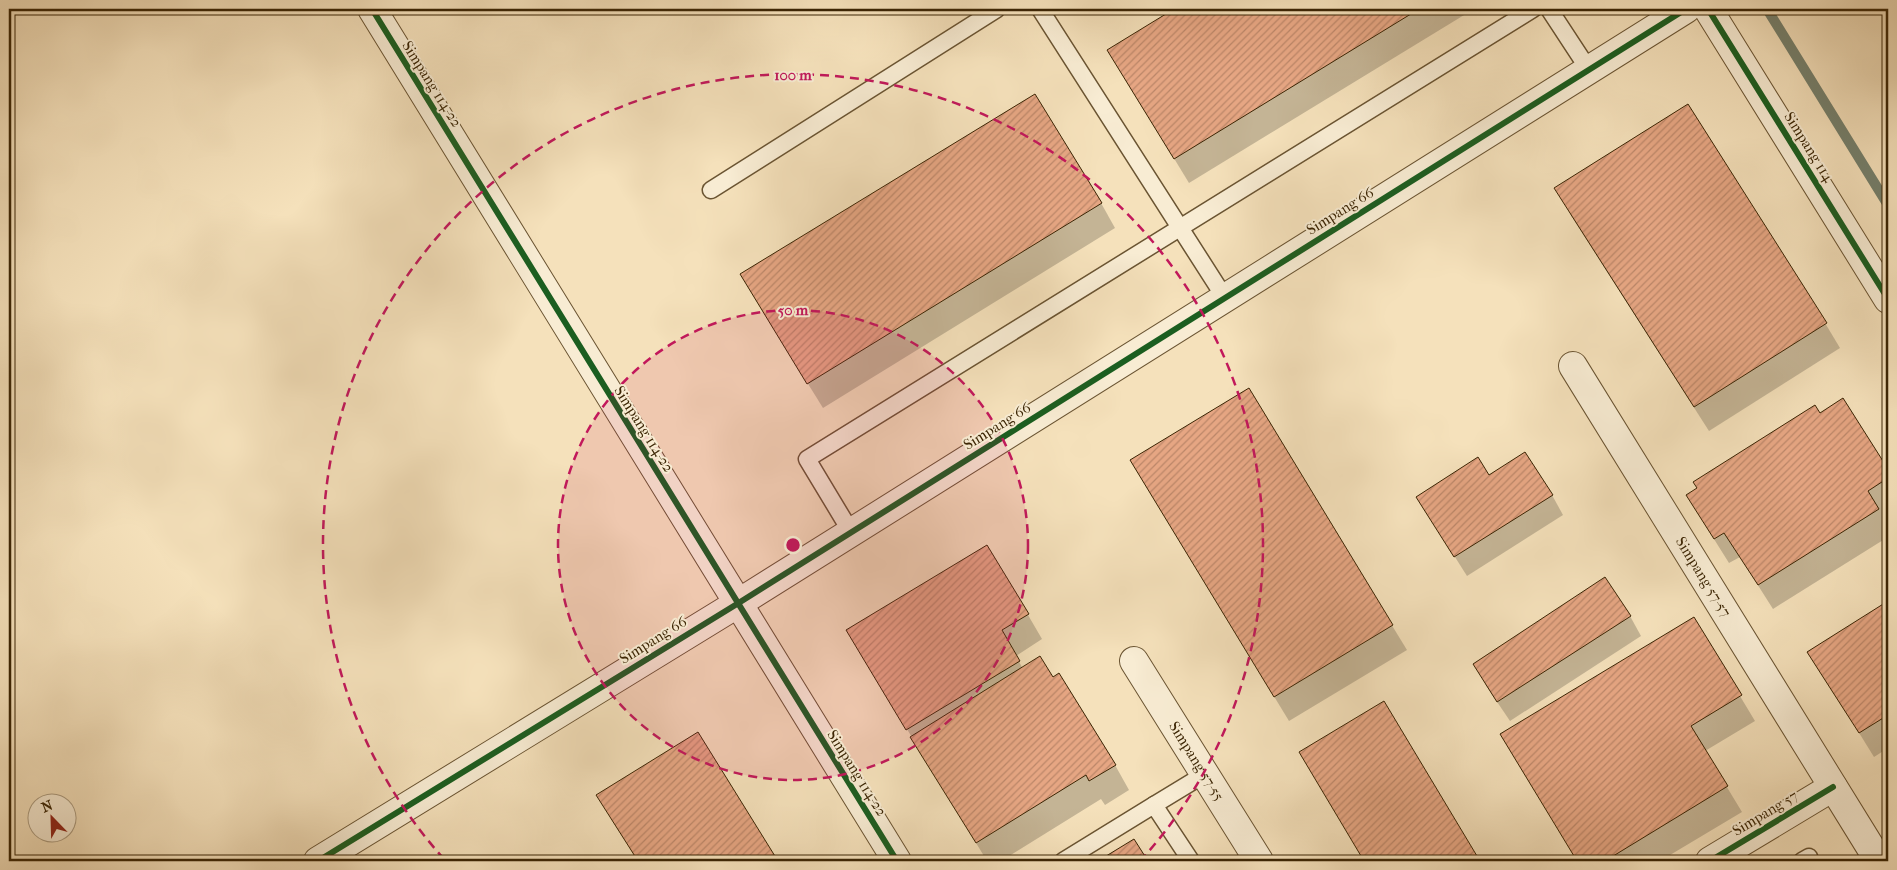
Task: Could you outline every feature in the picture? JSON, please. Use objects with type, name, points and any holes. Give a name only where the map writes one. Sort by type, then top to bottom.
[{"type":"street","name":"Simpang 114-22","points":[[372,9],[897,861]]},
{"type":"street","name":"Simpang 66","points":[[318,861],[737,604],[1686,9]]},
{"type":"street","name":"Simpang 114","points":[[1708,9],[1888,299]]},
{"type":"street","name":"Simpang 57-57","points":[[1573,366],[1879,861]]},
{"type":"street","name":"Simpang 57-55","points":[[1134,661],[1259,861]]},
{"type":"street","name":"Simpang 57","points":[[1710,861],[1833,787]]},
{"type":"lane","points":[[711,190],[997,9]]},
{"type":"lane","points":[[1040,9],[1225,298]]},
{"type":"lane","points":[[851,532],[806,459],[1532,9]]},
{"type":"lane","points":[[1550,9],[1590,70]]},
{"type":"lane","points":[[1063,861],[1205,774]]},
{"type":"lane","points":[[1154,805],[1191,861]]},
{"type":"building","points":[[1174,9],[1419,9],[1174,159],[1107,50]]},
{"type":"building","points":[[1035,94],[1102,203],[807,384],[740,274]]},
{"type":"building","points":[[1688,104],[1827,323],[1694,407],[1554,188]]},
{"type":"building","points":[[1249,388],[1393,625],[1274,697],[1130,460]]},
{"type":"building","points":[[1843,398],[1888,469],[1888,478],[1868,491],[1879,509],[1758,585],[1724,533],[1714,539],[1686,495],[1697,488],[1693,482],[1815,405],[1820,413]]},
{"type":"building","points":[[1525,452],[1553,495],[1454,557],[1416,497],[1478,457],[1489,475]]},
{"type":"building","points":[[987,545],[1029,614],[1002,630],[1020,661],[906,730],[846,630]]},
{"type":"building","points":[[1605,577],[1631,616],[1497,702],[1473,664]]},
{"type":"building","points":[[1888,601],[1888,715],[1859,733],[1807,652]]},
{"type":"building","points":[[1694,617],[1742,695],[1691,726],[1728,786],[1605,861],[1577,861],[1500,734]]},
{"type":"building","points":[[1040,656],[1053,677],[1059,673],[1116,765],[1089,781],[1086,775],[976,843],[910,737]]},
{"type":"building","points":[[1384,701],[1480,861],[1364,861],[1299,752]]},
{"type":"building","points":[[698,732],[778,861],[638,861],[596,795]]},
{"type":"building","points":[[1134,839],[1148,861],[1098,861]]},
{"type":"waterway","points":[[1767,9],[1888,205]]},
{"type":"cycle path","points":[[372,9],[897,861]]},
{"type":"cycle path","points":[[318,861],[737,604],[1686,9]]},
{"type":"cycle path","points":[[1708,9],[1888,299]]},
{"type":"cycle path","points":[[1710,861],[1833,787]]}]
